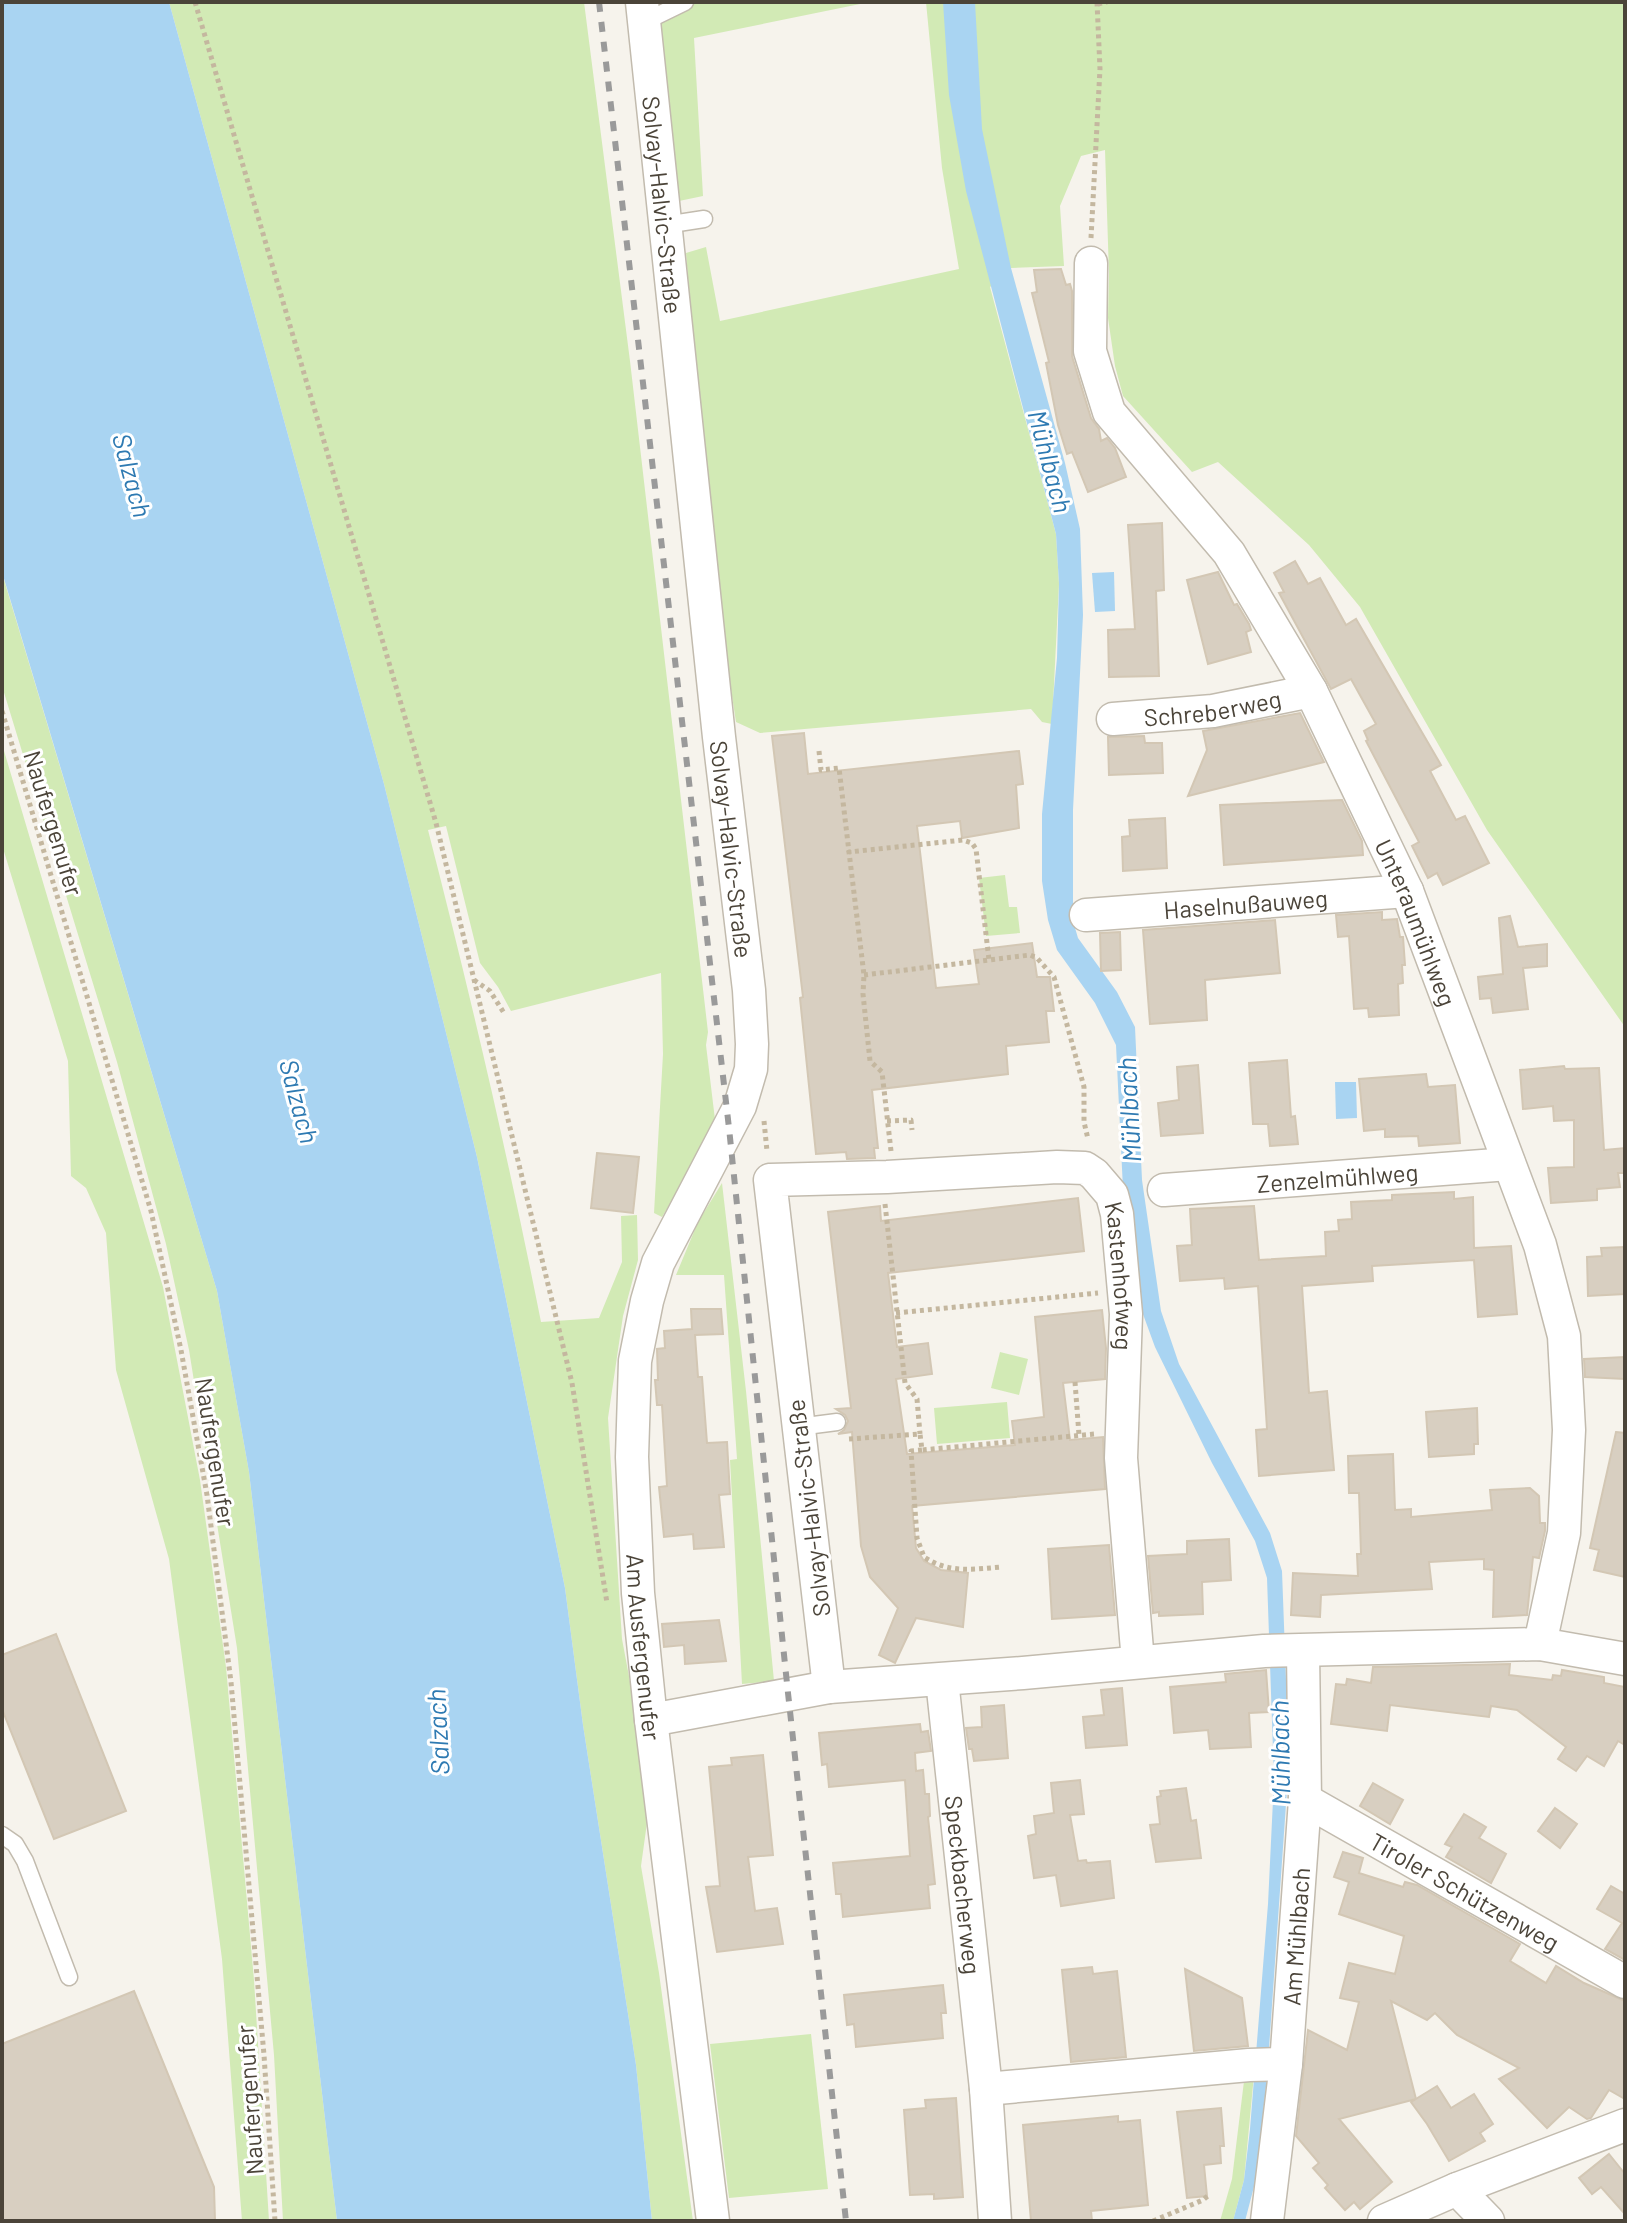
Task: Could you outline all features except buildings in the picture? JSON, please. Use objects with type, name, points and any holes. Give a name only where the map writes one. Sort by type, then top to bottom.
[{"type":"street","name":"Solvay-Halvic-Straße","points":[[643,12],[719,737],[749,990],[752,1044],[751,1069],[745,1095]]},
{"type":"street","name":"Unteraumühlweg","points":[[1091,263],[1090,351],[1109,412],[1229,553],[1311,691],[1407,891],[1540,1245],[1564,1336],[1569,1430],[1564,1533],[1540,1644]]},
{"type":"street","name":"Schreberweg","points":[[1113,719],[1213,711],[1311,691]]},
{"type":"street","name":"Haselnußauweg","points":[[1086,915],[1407,891]]},
{"type":"street","name":"Am Ausfergenufer","points":[[713,2221],[651,1720],[638,1593],[632,1457],[635,1361],[658,1263],[745,1095]]},
{"type":"street","name":"Zenzelmühlweg","points":[[1164,1190],[1509,1164]]},
{"type":"street","points":[[770,1180],[1085,1168]]},
{"type":"street","name":"Kastenhofweg","points":[[1085,1168],[1102,1180],[1112,1195],[1126,1291],[1120,1432],[1138,1662]]},
{"type":"street","name":"Solvay-Halvic-Straße","points":[[770,1180],[829,1687]]},
{"type":"street","points":[[651,1720],[829,1687],[1285,1651],[1540,1644],[1625,1659]]},
{"type":"street","name":"Am Mühlbach","points":[[1267,2221],[1269,2064],[1305,1800],[1285,1651]]},
{"type":"street","name":"Speckbacherweg","points":[[942,1680],[986,2089],[995,2221]]},
{"type":"street","name":"Tiroler Schützenweg","points":[[1305,1800],[1625,1982]]},
{"type":"street","points":[[986,2089],[1269,2064]]},
{"type":"street","points":[[1384,2221],[1457,2189],[1625,2125]]},
{"type":"street","points":[[1457,2189],[1488,2221]]},
{"type":"lane","points":[[643,12],[685,2]]},
{"type":"lane","points":[[665,225],[704,219]]},
{"type":"lane","points":[[798,1427],[837,1422]]},
{"type":"lane","points":[[2,1835],[15,1844],[25,1861],[69,1977]]},
{"type":"path","points":[[195,2],[436,823],[572,1383],[608,1611]]},
{"type":"path","points":[[1091,263],[1100,69],[1098,3],[1107,2]]},
{"type":"path","name":"Naufergenufer","points":[[2,711],[151,1211],[181,1350],[207,1495],[231,1682],[264,2055],[275,2221]]},
{"type":"path","points":[[819,751],[821,770],[839,768],[864,975],[870,1061],[882,1072],[892,1161],[884,1199],[896,1313],[905,1383],[917,1399],[922,1450]]},
{"type":"path","points":[[849,852],[963,840],[972,843],[976,849],[989,960]]},
{"type":"path","points":[[864,975],[1034,956],[1054,977],[1084,1087],[1084,1122],[1090,1152],[1085,1168]]},
{"type":"path","points":[[474,980],[490,991],[504,1013]]},
{"type":"path","points":[[745,1095],[763,1111],[770,1180]]},
{"type":"path","points":[[887,1121],[911,1120],[912,1130]]},
{"type":"path","points":[[896,1313],[1126,1291]]},
{"type":"path","points":[[1075,1382],[1079,1435]]},
{"type":"path","points":[[1002,1567],[944,1568],[924,1557],[917,1538],[911,1451],[1120,1432]]},
{"type":"path","points":[[845,1439],[920,1434]]},
{"type":"path","points":[[1153,2221],[1203,2200],[1210,2194]]},
{"type":"green space","points":[[169,2],[584,2],[630,361],[708,1032],[706,1045],[716,1128],[662,1217],[654,1213],[663,1054],[661,973],[511,1011],[480,963],[446,826],[428,830],[488,1075],[541,1322],[599,1318],[622,1262],[621,1216],[637,1215],[638,1260],[623,1316],[608,1418],[622,1639],[651,1794],[641,1866],[693,2221],[652,2221],[636,2065],[565,1588],[477,1157],[384,784]]},
{"type":"green space","points":[[657,2],[870,2],[694,38],[703,196],[679,201]]},
{"type":"green space","points":[[926,2],[1625,2],[1625,1027],[1487,830],[1360,607],[1309,545],[1218,462],[1192,472],[1123,396],[1108,318],[1105,150],[1081,156],[1060,206],[1064,266],[1011,268],[990,287],[1056,534],[1059,584],[1052,724],[1042,722],[1031,709],[760,733],[736,722],[711,559],[686,253],[706,247],[720,321],[959,269],[942,168]]},
{"type":"green space","points":[[2,573],[217,1291],[249,1472],[337,2221],[283,2221],[274,2055],[237,1648],[189,1350],[166,1244],[117,1062],[2,686]]},
{"type":"green space","points":[[2,744],[163,1287],[200,1480],[226,1667],[254,1980],[269,2221],[242,2221],[222,1959],[169,1559],[116,1370],[106,1233],[86,1188],[71,1176],[68,1061],[2,845]]},
{"type":"green space","points":[[1005,875],[1009,907],[1017,907],[1020,933],[986,936],[979,878]]},
{"type":"green space","points":[[722,1183],[774,1681],[742,1684],[730,1460],[737,1459],[724,1275],[676,1275],[698,1222]]},
{"type":"green space","points":[[1000,1352],[1028,1359],[1019,1395],[991,1388]]},
{"type":"green space","points":[[1007,1402],[1010,1438],[937,1444],[934,1408]]},
{"type":"green space","points":[[811,2034],[828,2189],[729,2198],[710,2044]]},
{"type":"green space","points":[[1245,2073],[1254,2075],[1244,2180],[1233,2221],[1220,2221],[1232,2179]]},
{"type":"water","name":"Salzach","points":[[2,2],[169,2],[384,784],[477,1157],[565,1588],[636,2065],[652,2221],[337,2221],[249,1472],[217,1291],[2,572]]},
{"type":"water","name":"Mühlbach","points":[[943,2],[975,2],[982,129],[1011,268],[1080,529],[1083,615],[1073,810],[1073,921],[1078,938],[1117,992],[1135,1027],[1142,1180],[1161,1311],[1179,1364],[1270,1533],[1282,1571],[1289,1761],[1267,2077],[1256,2179],[1245,2221],[1233,2221],[1244,2180],[1250,2129],[1268,1904],[1274,1779],[1267,1578],[1255,1541],[1212,1463],[1155,1347],[1140,1306],[1123,1189],[1116,1045],[1095,1003],[1057,950],[1048,920],[1042,881],[1042,814],[1057,658],[1059,584],[1056,534],[966,191],[949,95]]},
{"type":"water","points":[[1114,572],[1115,611],[1095,612],[1092,573]]},
{"type":"water","points":[[1335,1082],[1356,1082],[1357,1118],[1336,1119]]},
{"type":"railway","points":[[599,2],[729,1128],[846,2221]]}]
